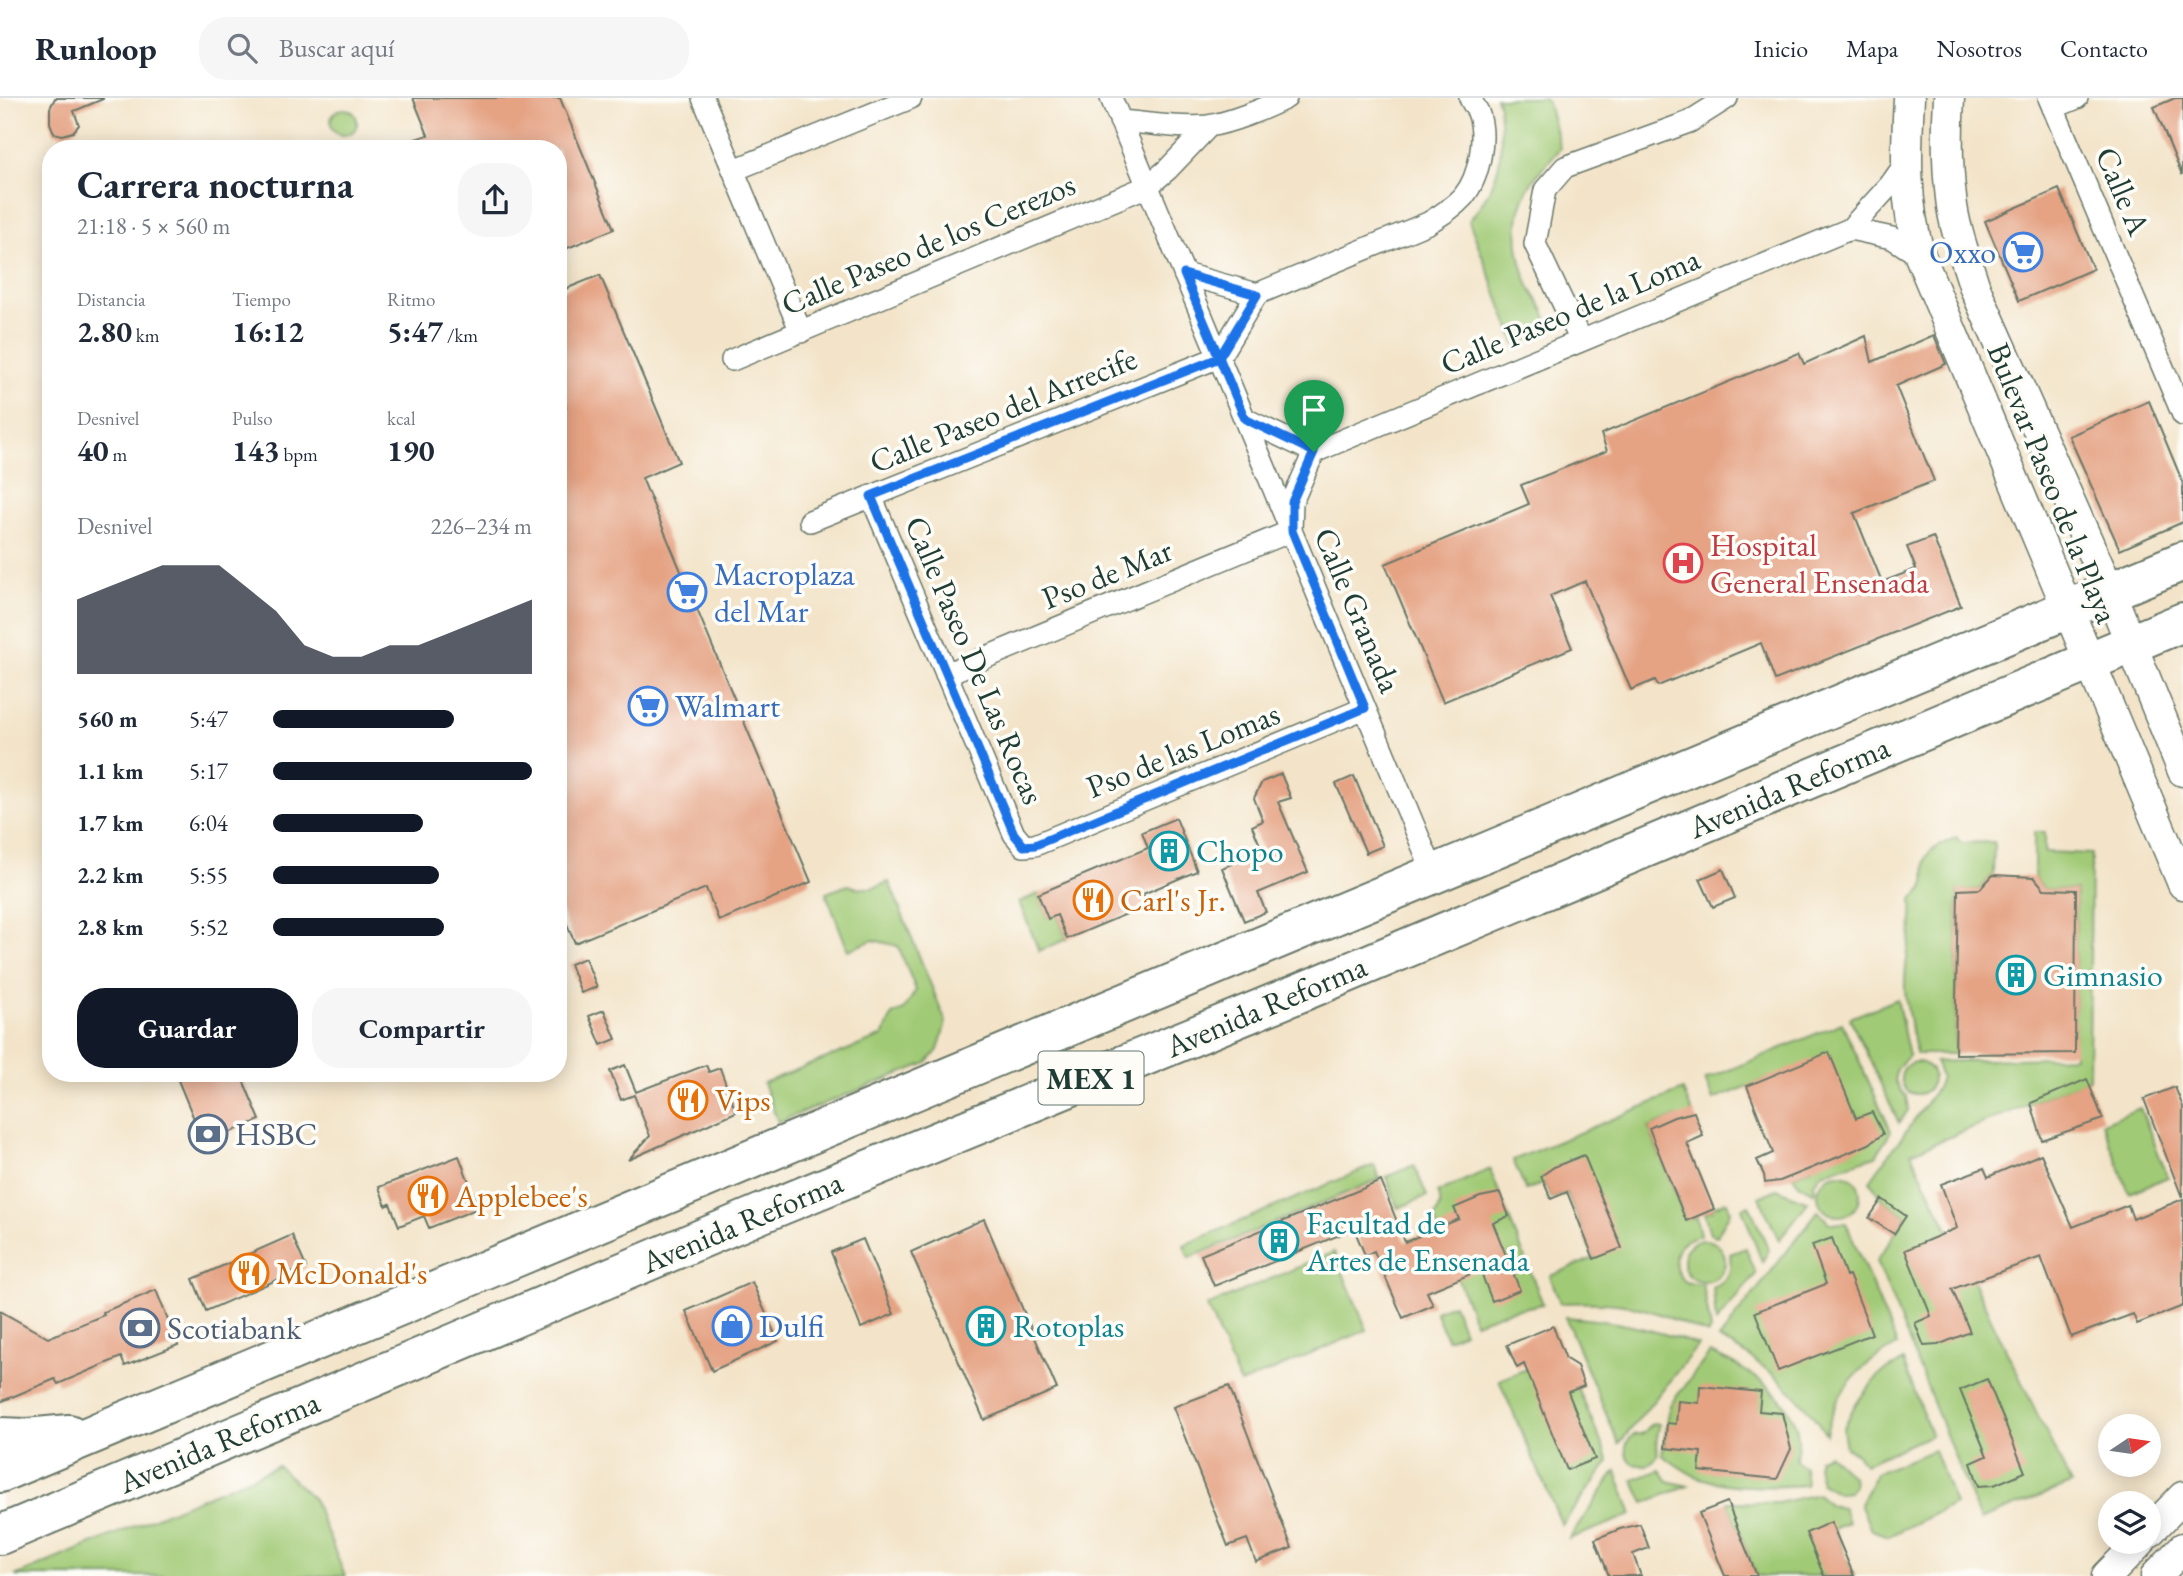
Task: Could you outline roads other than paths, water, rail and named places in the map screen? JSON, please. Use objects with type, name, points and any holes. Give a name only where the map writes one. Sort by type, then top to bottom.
[{"type":"highway","name":"Avenida Reforma","points":[[0,1473],[2183,561]]},
{"type":"highway","name":"Avenida Reforma","points":[[0,1535],[760,1214],[1330,980],[2183,622]]},
{"type":"highway","points":[[1330,980],[1354,944],[1433,910],[1442,892],[1434,874]]},
{"type":"highway","points":[[0,1437],[27,1438],[105,1430]]},
{"type":"main road","name":"Bulevar Paseo de la Playa","points":[[1909,98],[1905,164],[1912,225],[1920,256],[2183,884]]},
{"type":"main road","name":"Bulevar Paseo de la Playa","points":[[1949,98],[1947,130],[1951,200],[1975,288],[2110,592],[2183,771]]},
{"type":"main road","points":[[1943,309],[1950,293],[1961,293],[1967,299],[1987,339],[2002,349]]},
{"type":"main road","points":[[2161,1520],[2182,1499]]},
{"type":"main road","points":[[2156,1576],[2183,1548]]},
{"type":"main road","points":[[2107,1576],[2128,1554]]},
{"type":"street","points":[[703,98],[801,332]]},
{"type":"street","points":[[734,170],[911,98]]},
{"type":"street","name":"Calle Granada","points":[[1111,98],[1434,874]]},
{"type":"street","points":[[1120,121],[1209,126],[1249,114],[1286,98]]},
{"type":"street","points":[[1219,358],[1257,295],[1428,223],[1450,209],[1465,195],[1475,178],[1482,146],[1479,114],[1470,98]]},
{"type":"street","points":[[1581,341],[1535,244],[1545,190],[1565,167],[1689,122],[1727,98]]},
{"type":"street","points":[[2051,103],[2077,98]]},
{"type":"street","name":"Calle A","points":[[2051,103],[2183,415]]},
{"type":"street","points":[[1148,186],[1209,126]]},
{"type":"street","name":"Calle Paseo de la Loma","points":[[1314,452],[1850,229],[1890,185],[1905,164]]},
{"type":"street","name":"Calle Paseo de los Cerezos","points":[[732,360],[1148,186]]},
{"type":"street","points":[[1850,229],[1892,238],[1920,256]]},
{"type":"street","points":[[1184,274],[1257,295]]},
{"type":"street","name":"Calle Paseo del Arrecife","points":[[810,521],[1219,358]]},
{"type":"street","points":[[1245,419],[1314,452],[1292,502],[1292,531]]},
{"type":"street","name":"Calle Paseo De Las Rocas","points":[[871,496],[1014,834],[1024,846]]},
{"type":"street","name":"Pso de Mar","points":[[946,674],[1292,531]]},
{"type":"street","name":"Pso de las Lomas","points":[[1024,846],[1035,845],[1365,708]]},
{"type":"place","name":"Oxxo","points":[[2023,252]]},
{"type":"place","name":"Hospital General Ensenada","points":[[1683,563]]},
{"type":"place","name":"Macroplaza del Mar","points":[[687,592]]},
{"type":"place","name":"Walmart","points":[[648,706]]},
{"type":"place","name":"Chopo","points":[[1169,851]]},
{"type":"place","name":"Carl's Jr.","points":[[1093,900]]},
{"type":"place","name":"Gimnasio","points":[[2016,975]]},
{"type":"place","name":"Vips","points":[[688,1100]]},
{"type":"place","name":"HSBC","points":[[208,1134]]},
{"type":"place","name":"Applebee's","points":[[428,1196]]},
{"type":"place","name":"Facultad de Artes de Ensenada","points":[[1279,1241]]},
{"type":"place","name":"McDonald's","points":[[249,1273]]},
{"type":"place","name":"Dulfi","points":[[732,1326]]},
{"type":"place","name":"Rotoplas","points":[[986,1326]]},
{"type":"place","name":"Scotiabank","points":[[140,1328]]}]
